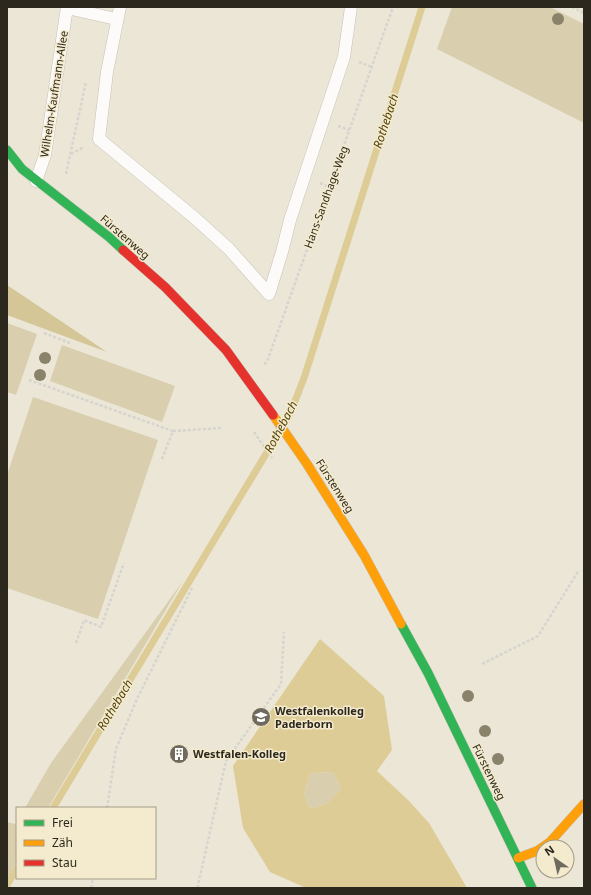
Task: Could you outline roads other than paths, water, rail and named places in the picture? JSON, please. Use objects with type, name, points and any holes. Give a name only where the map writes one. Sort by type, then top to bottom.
[{"type":"main road","name":"Fürstenweg","points":[[7,150],[22,168],[36,181],[109,237],[165,287],[226,350],[266,405],[293,444],[364,555],[428,673],[532,888]]},
{"type":"main road","points":[[7,169],[22,168]]},
{"type":"main road","points":[[518,858],[537,850],[550,842],[584,804]]},
{"type":"lane","points":[[120,7],[116,19],[107,72],[99,140],[196,219],[229,249],[269,294],[290,220],[344,57],[352,7]]},
{"type":"lane","points":[[67,8],[116,19]]},
{"type":"lane","name":"Wilhelm-Kaufmann-Allee","points":[[36,181],[45,155],[67,8]]},
{"type":"waterway","name":"Rothebach","points":[[54,807],[290,414],[304,378],[422,7]]},
{"type":"waterway","name":"Rothebach","points":[[7,885],[16,870]]},
{"type":"place","name":"Westfalenkolleg Paderborn","points":[[261,717]]},
{"type":"place","name":"Westfalen-Kolleg","points":[[179,754]]}]
